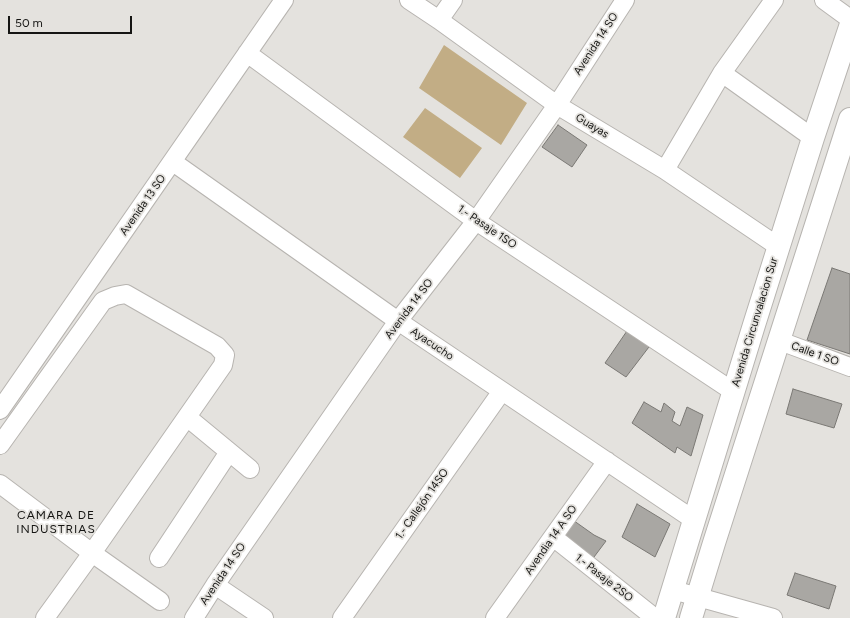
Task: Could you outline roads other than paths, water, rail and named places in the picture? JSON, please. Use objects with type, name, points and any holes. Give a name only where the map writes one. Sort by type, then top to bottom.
[{"type":"main road","name":"Avenida Circunvalacion Sur","points":[[664,618],[778,246],[850,27]]},
{"type":"main road","points":[[691,618],[850,119]]},
{"type":"street","name":"Avenida 13 SO","points":[[0,410],[6,388],[173,162],[284,0]]},
{"type":"street","name":"Guayas","points":[[409,0],[557,105],[664,170],[778,246]]},
{"type":"street","points":[[439,20],[453,0]]},
{"type":"street","name":"Avenida 14 SO","points":[[194,618],[215,585],[398,321],[476,221],[557,105],[625,0]]},
{"type":"street","points":[[664,170],[722,73],[774,0]]},
{"type":"street","points":[[824,0],[850,19]]},
{"type":"street","name":"1.- Pasaje 1SO","points":[[248,53],[476,221],[734,392]]},
{"type":"street","points":[[722,73],[813,138]]},
{"type":"street","name":"Ayacucho","points":[[173,162],[398,321],[694,520]]},
{"type":"street","points":[[0,445],[103,300],[126,294],[217,346],[225,355],[223,365],[187,418],[45,618]]},
{"type":"street","name":"Calle 1 SO","points":[[780,341],[850,367]]},
{"type":"street","name":"1.- Callejón 14SO","points":[[342,618],[502,391]]},
{"type":"street","points":[[187,418],[250,469]]},
{"type":"street","points":[[159,558],[228,452]]},
{"type":"street","name":"Avendia 14 A SO","points":[[495,618],[607,461]]},
{"type":"street","points":[[0,484],[92,553],[160,601]]},
{"type":"street","name":"1.- Pasaje 2SO","points":[[553,538],[655,618]]},
{"type":"street","points":[[215,585],[264,618]]},
{"type":"street","points":[[673,590],[773,618]]},
{"type":"district","name":"CAMARA DE INDUSTRIAS","points":[[56,522]]}]
